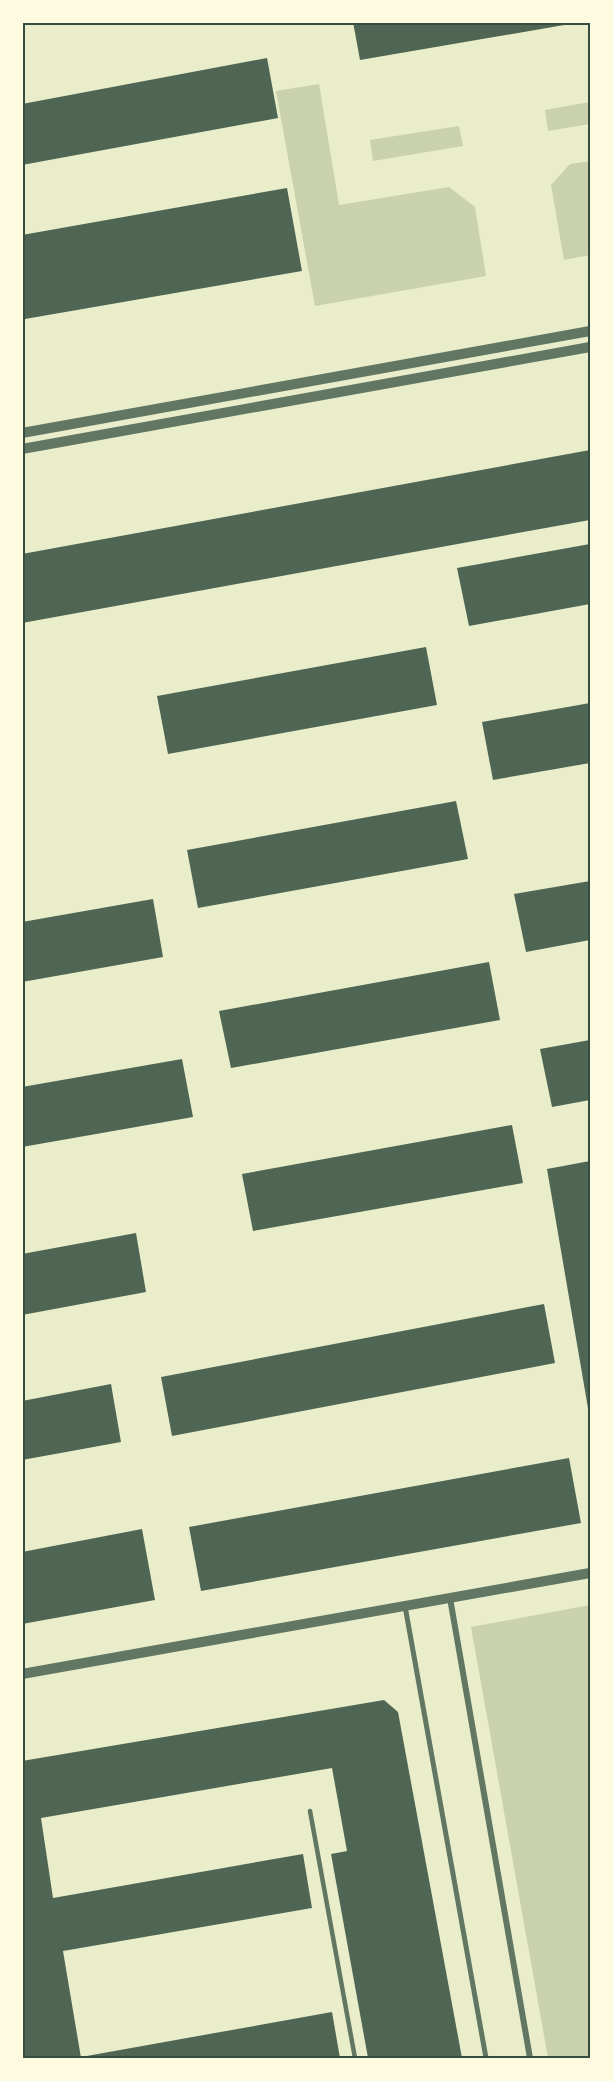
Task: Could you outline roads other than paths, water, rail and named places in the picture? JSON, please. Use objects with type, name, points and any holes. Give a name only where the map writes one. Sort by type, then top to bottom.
[{"type":"street","points":[[22,433],[591,331]]},
{"type":"street","points":[[22,449],[591,347]]},
{"type":"street","points":[[22,1674],[591,1573]]},
{"type":"street","points":[[450,1598],[530,2058]]},
{"type":"street","points":[[405,1606],[486,2058]]},
{"type":"lane","points":[[310,1811],[355,2058]]}]
